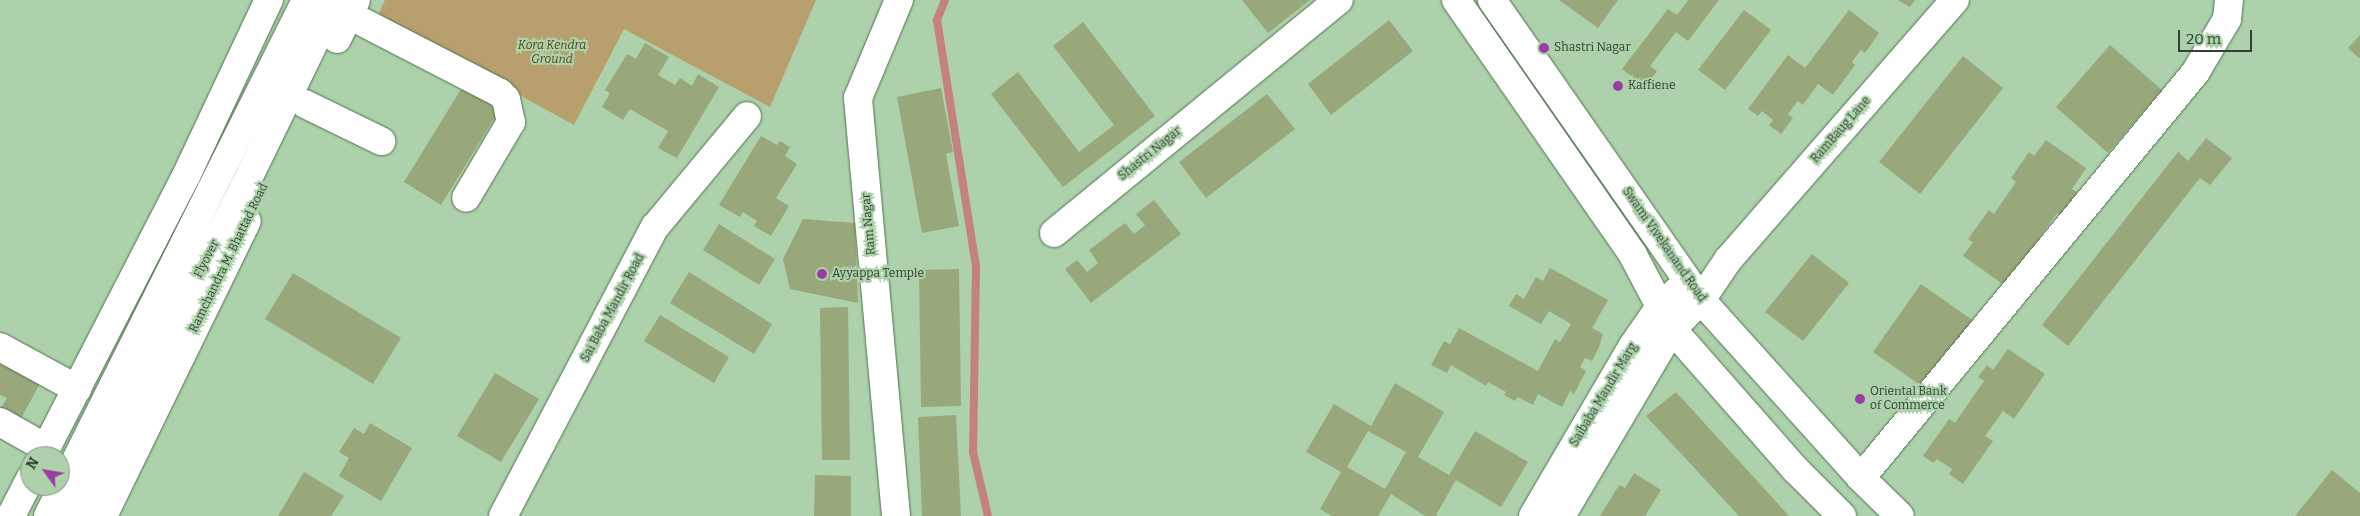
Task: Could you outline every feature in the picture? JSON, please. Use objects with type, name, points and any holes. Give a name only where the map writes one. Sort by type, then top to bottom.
[{"type":"main road","points":[[47,446],[186,176],[269,0]]},
{"type":"main road","points":[[48,516],[306,0]]},
{"type":"main road","name":"Ram Nagar","points":[[896,516],[858,98],[899,0]]},
{"type":"main road","name":"Shastri Nagar","points":[[1054,233],[1339,0]]},
{"type":"main road","points":[[1456,0],[1633,255],[1666,319],[1796,470],[1842,516]]},
{"type":"main road","name":"Swami Vivekanand Road","points":[[1492,0],[1694,291],[1861,478],[1900,516]]},
{"type":"main road","name":"RamBaug Lane","points":[[1728,260],[1955,0]]},
{"type":"main road","points":[[1861,478],[2195,73],[2227,19],[2228,0]]},
{"type":"main road","points":[[347,5],[500,92],[506,100],[511,122],[466,198]]},
{"type":"main road","name":"Ramchandra M. Bhattad Road","points":[[103,516],[305,104],[347,5]]},
{"type":"main road","name":"Flyover","points":[[76,516],[244,187],[347,5]]},
{"type":"main road","points":[[305,104],[382,141]]},
{"type":"main road","name":"Sai Baba Mandir Road","points":[[503,516],[655,228],[747,116]]},
{"type":"main road","name":"Saibaba Mandir Marg","points":[[1533,516],[1632,347],[1666,319],[1728,260]]},
{"type":"main road","name":"Saibaba Mandir Marg","points":[[1561,516],[1666,319]]},
{"type":"main road","points":[[0,347],[77,389]]},
{"type":"main road","points":[[0,422],[35,446]]},
{"type":"main road","points":[[11,516],[21,496]]},
{"type":"green space","name":"Kora Kendra Ground","points":[[385,0],[816,0],[770,107],[624,29],[574,125],[377,17]]},
{"type":"building","points":[[1242,0],[1310,0],[1268,33]]},
{"type":"building","points":[[1559,0],[1618,0],[1598,28]]},
{"type":"building","points":[[1688,0],[1719,0],[1688,41],[1676,32],[1650,66],[1657,71],[1645,87],[1622,69],[1668,9],[1677,15]]},
{"type":"building","points":[[1898,0],[1915,0],[1910,7]]},
{"type":"building","points":[[1744,10],[1771,30],[1725,90],[1698,70]]},
{"type":"building","points":[[1849,10],[1879,33],[1865,53],[1861,50],[1852,62],[1855,65],[1833,95],[1818,84],[1803,105],[1798,101],[1788,114],[1793,118],[1781,134],[1769,125],[1773,120],[1762,111],[1758,116],[1748,109],[1788,55],[1805,68]]},
{"type":"building","points":[[1389,20],[1413,51],[1331,115],[1308,84]]},
{"type":"building","points":[[1083,22],[1155,116],[1063,187],[991,94],[1018,72],[1079,152],[1114,125],[1053,46]]},
{"type":"building","points":[[2360,35],[2360,59],[2348,48]]},
{"type":"building","points":[[645,43],[669,57],[658,75],[675,85],[680,78],[692,86],[698,74],[719,87],[677,158],[658,148],[668,131],[630,109],[623,120],[602,107],[610,93],[605,90],[627,54],[636,59]]},
{"type":"building","points":[[2110,45],[2162,90],[2108,153],[2056,107]]},
{"type":"building","points":[[1963,56],[2003,88],[1920,194],[1879,162]]},
{"type":"building","points":[[466,81],[503,104],[441,205],[404,182]]},
{"type":"building","points":[[941,88],[953,152],[946,154],[959,226],[922,233],[897,97]]},
{"type":"building","points":[[1267,94],[1295,129],[1206,198],[1179,162]]},
{"type":"building","points":[[761,136],[777,145],[780,141],[790,147],[785,156],[797,164],[776,198],[789,206],[771,236],[754,226],[757,221],[743,212],[740,217],[719,205]]},
{"type":"building","points":[[2206,138],[2232,158],[2210,185],[2200,178],[2068,346],[2042,325],[2178,152],[2188,161]]},
{"type":"building","points":[[2046,140],[2086,168],[2072,189],[2077,192],[2060,216],[2057,213],[2035,244],[2038,247],[2004,285],[1963,256],[1973,242],[1968,239],[1989,210],[1994,214],[2016,182],[2011,178],[2029,152],[2034,156]]},
{"type":"building","points":[[1154,200],[1181,234],[1091,303],[1065,269],[1077,260],[1087,272],[1098,263],[1089,250],[1125,223],[1134,234],[1145,225],[1136,214]]},
{"type":"building","name":"Ayyappa Temple","points":[[803,219],[855,223],[858,303],[790,289],[783,259]]},
{"type":"building","points":[[719,224],[775,259],[759,285],[703,250]]},
{"type":"building","points":[[1812,254],[1849,283],[1803,341],[1765,312]]},
{"type":"building","points":[[1550,268],[1608,300],[1592,328],[1603,334],[1599,347],[1592,361],[1585,358],[1580,367],[1586,371],[1574,394],[1570,391],[1562,407],[1538,394],[1533,405],[1518,397],[1515,401],[1504,395],[1506,392],[1488,382],[1486,386],[1451,365],[1447,373],[1431,365],[1444,341],[1450,344],[1459,328],[1538,371],[1555,339],[1560,342],[1571,324],[1549,311],[1541,324],[1509,306],[1516,294],[1524,299],[1536,277],[1543,281]]},
{"type":"building","points":[[959,269],[961,406],[921,407],[919,270]]},
{"type":"building","points":[[689,272],[772,324],[754,354],[670,303]]},
{"type":"building","points":[[293,273],[401,338],[373,384],[265,319]]},
{"type":"building","points":[[1921,284],[1975,322],[1927,390],[1873,352]]},
{"type":"building","points":[[848,307],[850,460],[822,460],[820,308]]},
{"type":"building","points":[[660,315],[729,357],[714,383],[644,341]]},
{"type":"building","points":[[2008,349],[2045,374],[2014,419],[2003,411],[1985,436],[1993,441],[1963,484],[1949,474],[1952,469],[1937,459],[1933,463],[1923,456],[1949,419],[1955,423],[1984,381],[1978,377],[1987,365],[1993,370]]},
{"type":"building","points":[[0,354],[43,378],[19,422],[0,410],[7,398],[0,395]]},
{"type":"building","points":[[495,373],[539,399],[501,462],[457,436]]},
{"type":"building","points":[[1395,383],[1444,412],[1418,457],[1449,475],[1475,431],[1528,462],[1501,507],[1456,480],[1436,515],[1438,516],[1425,516],[1391,494],[1378,516],[1332,516],[1320,509],[1341,472],[1306,452],[1334,404],[1371,426]],"holes":[[[1368,431],[1406,452],[1385,489],[1347,467]]]},
{"type":"building","points":[[1676,392],[1789,516],[1739,516],[1646,416]]},
{"type":"building","points":[[956,415],[961,516],[922,516],[918,417]]},
{"type":"building","points":[[370,423],[412,448],[381,501],[339,476],[349,458],[339,452],[354,428],[364,434]]},
{"type":"building","points":[[2332,470],[2360,493],[2360,516],[2295,516]]},
{"type":"building","points":[[304,472],[344,496],[331,516],[278,516]]},
{"type":"building","points":[[1634,473],[1661,490],[1645,516],[1600,516],[1619,485],[1625,488]]},
{"type":"building","points":[[815,475],[851,476],[851,516],[814,516]]},
{"type":"waterway","points":[[945,0],[937,20],[976,266],[973,452],[988,516]]},
{"type":"place","name":"Shastri Nagar","points":[[1544,48]]},
{"type":"place","name":"Kaffiene","points":[[1618,86]]},
{"type":"place","name":"Ayyappa Temple","points":[[822,274]]},
{"type":"place","name":"Oriental Bank of Commerce","points":[[1860,399]]}]
